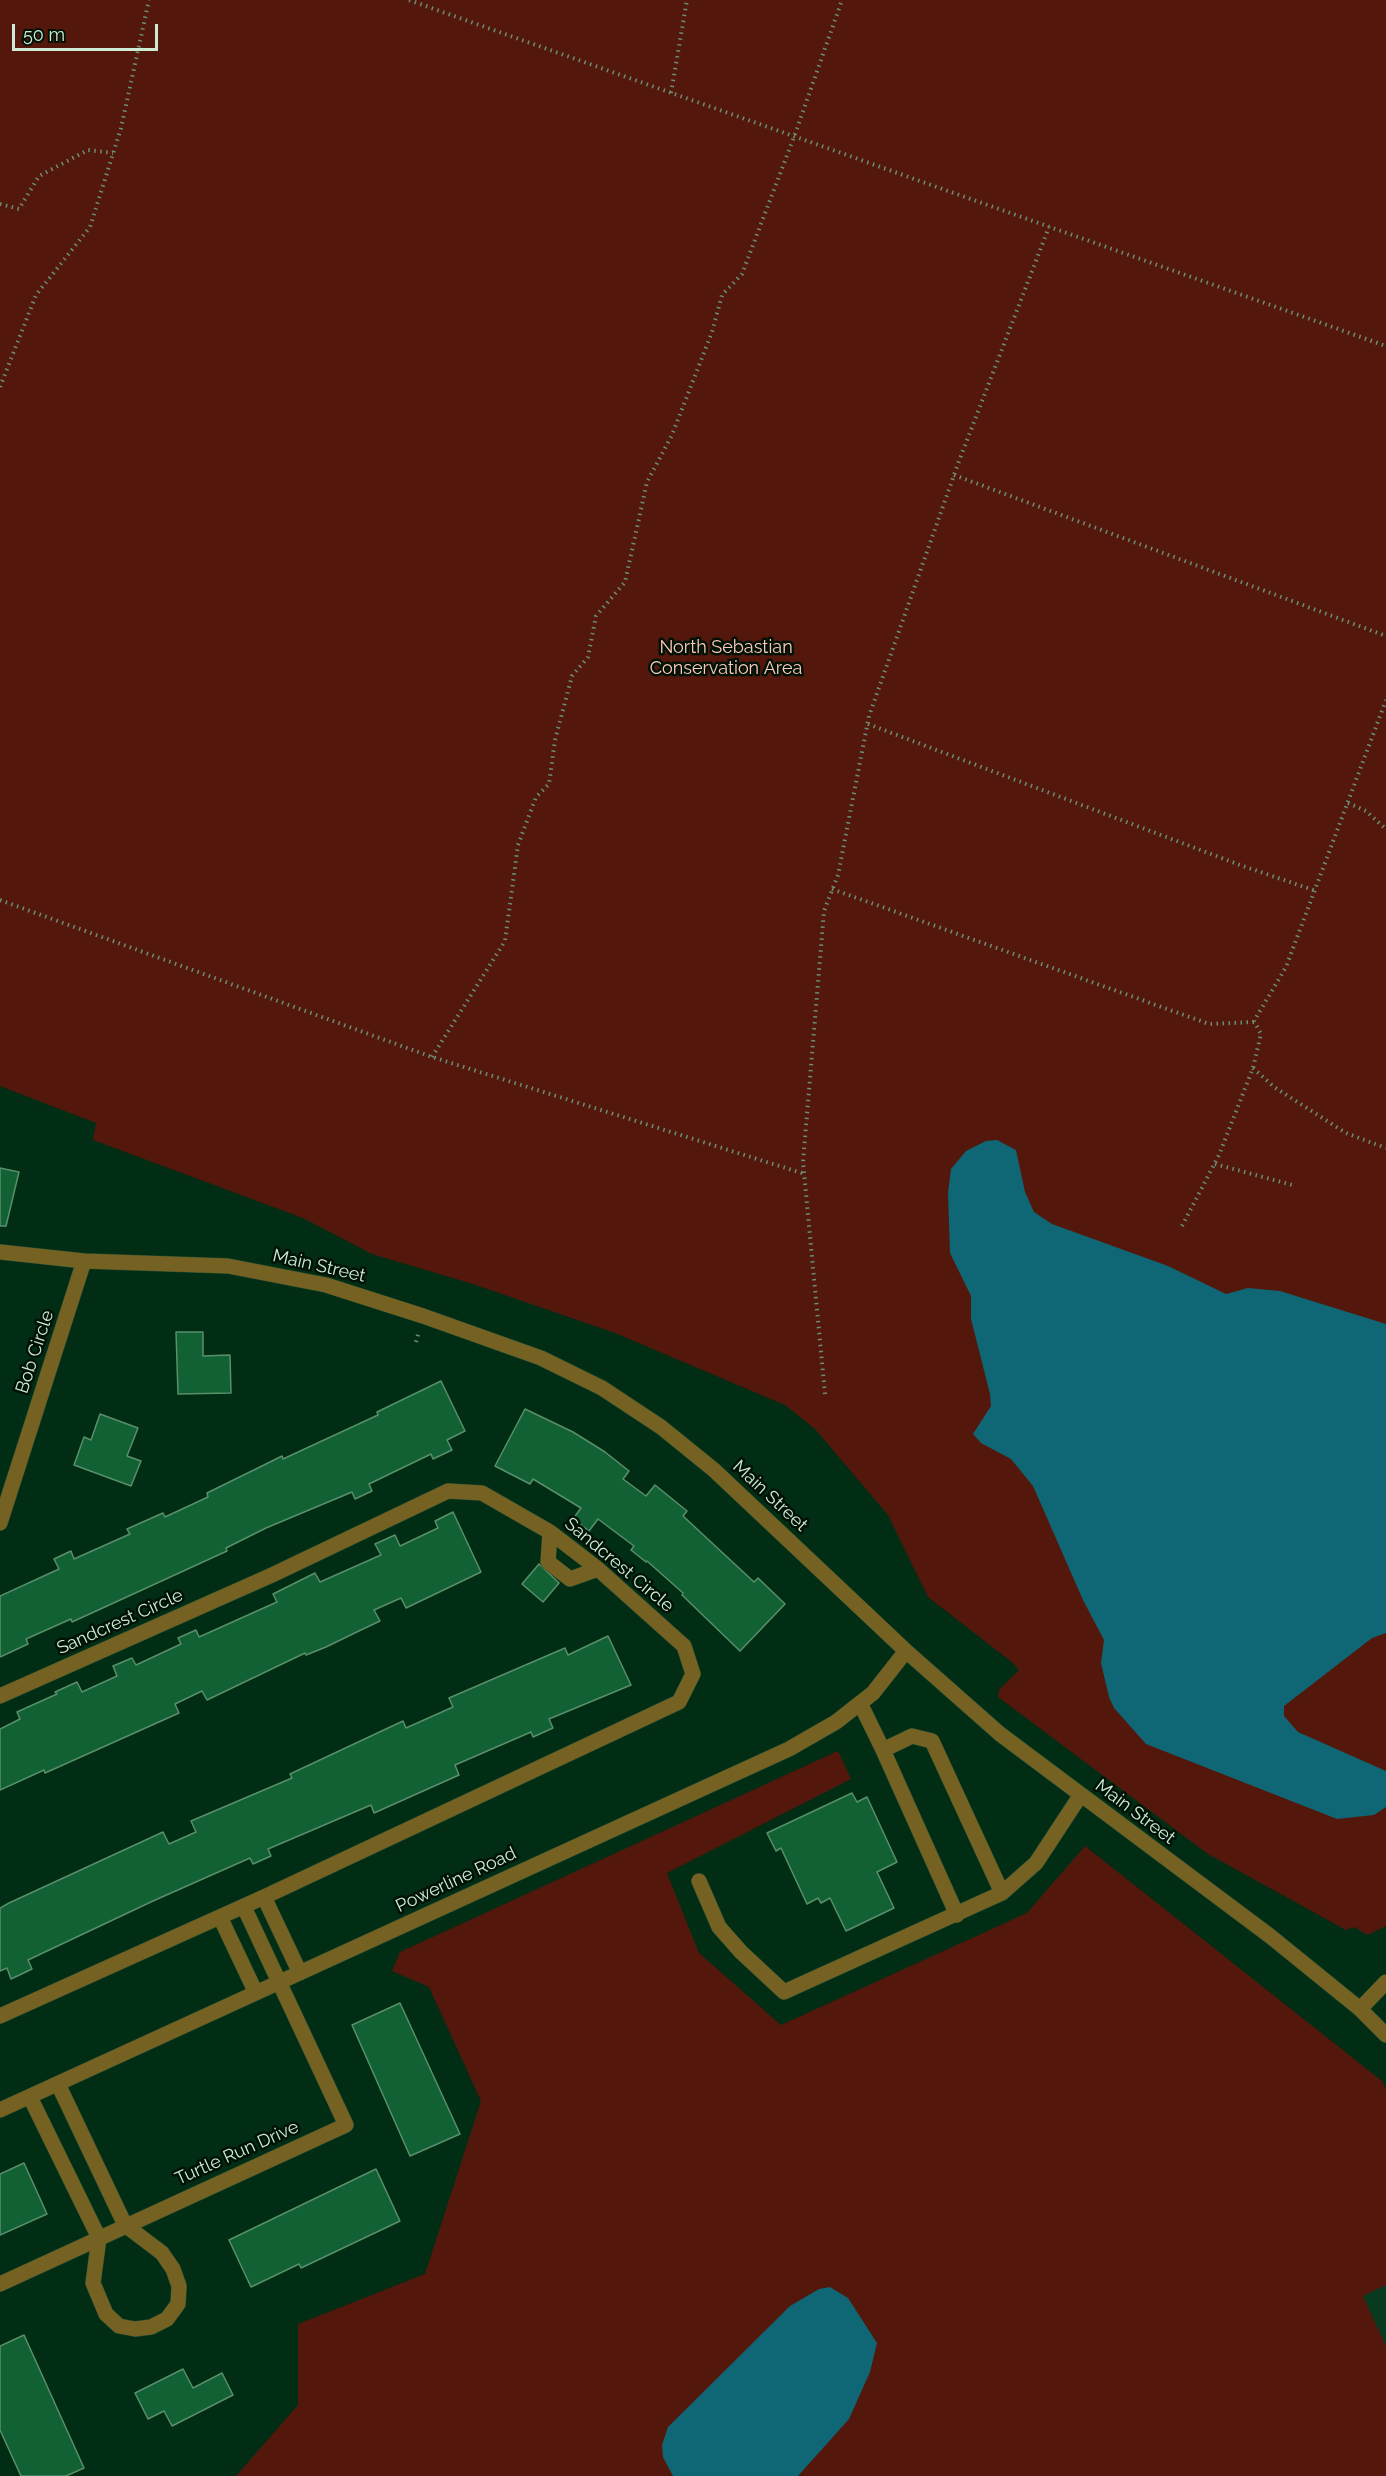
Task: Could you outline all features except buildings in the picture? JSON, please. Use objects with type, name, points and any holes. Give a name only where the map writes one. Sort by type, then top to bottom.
[{"type":"street","name":"Main Street","points":[[0,1252],[84,1261],[228,1266],[326,1285],[423,1316],[541,1358],[602,1388],[661,1427],[714,1470],[906,1652],[1000,1734],[1270,1936],[1360,2009],[1386,2035]]},
{"type":"street","name":"Bob Circle","points":[[0,1523],[84,1261]]},
{"type":"street","name":"Sandcrest Circle","points":[[0,1696],[272,1575],[448,1491],[482,1493],[550,1532],[598,1569],[684,1646],[693,1674],[679,1702],[264,1898],[0,2016]]},
{"type":"street","points":[[550,1532],[548,1563],[570,1578],[598,1569]]},
{"type":"street","name":"Powerline Road","points":[[0,2110],[789,1749],[836,1722],[873,1693],[906,1652]]},
{"type":"street","points":[[860,1703],[957,1915]]},
{"type":"street","points":[[883,1750],[912,1737],[932,1741],[1002,1893]]},
{"type":"street","points":[[699,1881],[719,1927],[741,1952],[784,1992],[1002,1893],[1036,1863],[1080,1796]]},
{"type":"street","points":[[264,1898],[300,1973]]},
{"type":"street","points":[[244,1906],[279,1983]]},
{"type":"street","points":[[220,1917],[256,1993]]},
{"type":"street","points":[[1360,2009],[1386,1982]]},
{"type":"street","name":"Turtle Run Drive","points":[[0,2284],[346,2125],[279,1983]]},
{"type":"street","points":[[30,2097],[99,2238],[93,2283],[106,2314],[118,2326],[135,2329],[151,2327],[167,2319],[178,2304],[179,2286],[173,2269],[162,2253],[125,2225],[58,2084]]},
{"type":"path","points":[[0,387],[36,295],[90,227],[121,128],[148,0]]},
{"type":"path","points":[[409,0],[1386,346]]},
{"type":"path","points":[[671,93],[687,0]]},
{"type":"path","points":[[432,1057],[505,941],[518,845],[536,798],[549,784],[555,740],[572,676],[588,657],[596,616],[625,582],[647,482],[672,435],[712,332],[722,295],[742,274],[794,137],[842,0]]},
{"type":"path","points":[[0,204],[19,209],[39,176],[88,150],[113,153]]},
{"type":"path","points":[[825,1394],[803,1162],[824,910],[838,875],[868,724],[954,475],[1049,227]]},
{"type":"path","points":[[954,475],[1386,636]]},
{"type":"path","points":[[1255,1022],[1286,967],[1386,700]]},
{"type":"path","points":[[868,724],[1316,891]]},
{"type":"path","points":[[1348,802],[1366,811],[1386,829]]},
{"type":"path","points":[[832,889],[1209,1024],[1255,1022]]},
{"type":"path","points":[[0,900],[432,1057],[805,1174]]},
{"type":"path","points":[[1182,1226],[1215,1164],[1253,1068],[1261,1034],[1255,1022]]},
{"type":"path","points":[[1253,1068],[1274,1087],[1346,1133],[1386,1148]]},
{"type":"path","points":[[1215,1164],[1296,1186]]},
{"type":"shaded area","points":[[1386,2285],[1386,2346],[1363,2296]]},
{"type":"green space","name":"North Sebastian Conservation Area","points":[[0,0],[1386,0],[1386,1926],[1367,1935],[1355,1927],[1346,1930],[1208,1854],[998,1697],[999,1690],[1019,1670],[928,1597],[888,1515],[815,1429],[785,1405],[615,1333],[473,1284],[372,1254],[303,1218],[93,1140],[96,1123],[0,1086]]},
{"type":"green space","points":[[838,1751],[851,1779],[667,1873],[699,1953],[781,2025],[1027,1913],[1085,1846],[1382,2081],[1386,2089],[1386,2285],[1363,2296],[1386,2346],[1386,2476],[236,2476],[298,2405],[298,2324],[425,2274],[481,2101],[429,1987],[392,1971],[400,1952]]},
{"type":"water","points":[[997,1140],[1016,1150],[1025,1192],[1034,1212],[1052,1224],[1168,1266],[1226,1294],[1248,1288],[1280,1291],[1386,1324],[1386,1633],[1372,1638],[1284,1706],[1284,1716],[1298,1732],[1386,1771],[1386,1807],[1374,1815],[1337,1819],[1146,1744],[1114,1708],[1101,1663],[1104,1640],[1083,1600],[1033,1486],[1011,1459],[981,1443],[973,1434],[991,1406],[990,1394],[971,1319],[971,1296],[950,1253],[948,1193],[951,1169],[966,1151],[986,1141]]},
{"type":"water","points":[[830,2287],[848,2298],[877,2343],[870,2372],[849,2419],[798,2476],[673,2476],[663,2457],[662,2445],[668,2427],[790,2306],[819,2289]]}]
